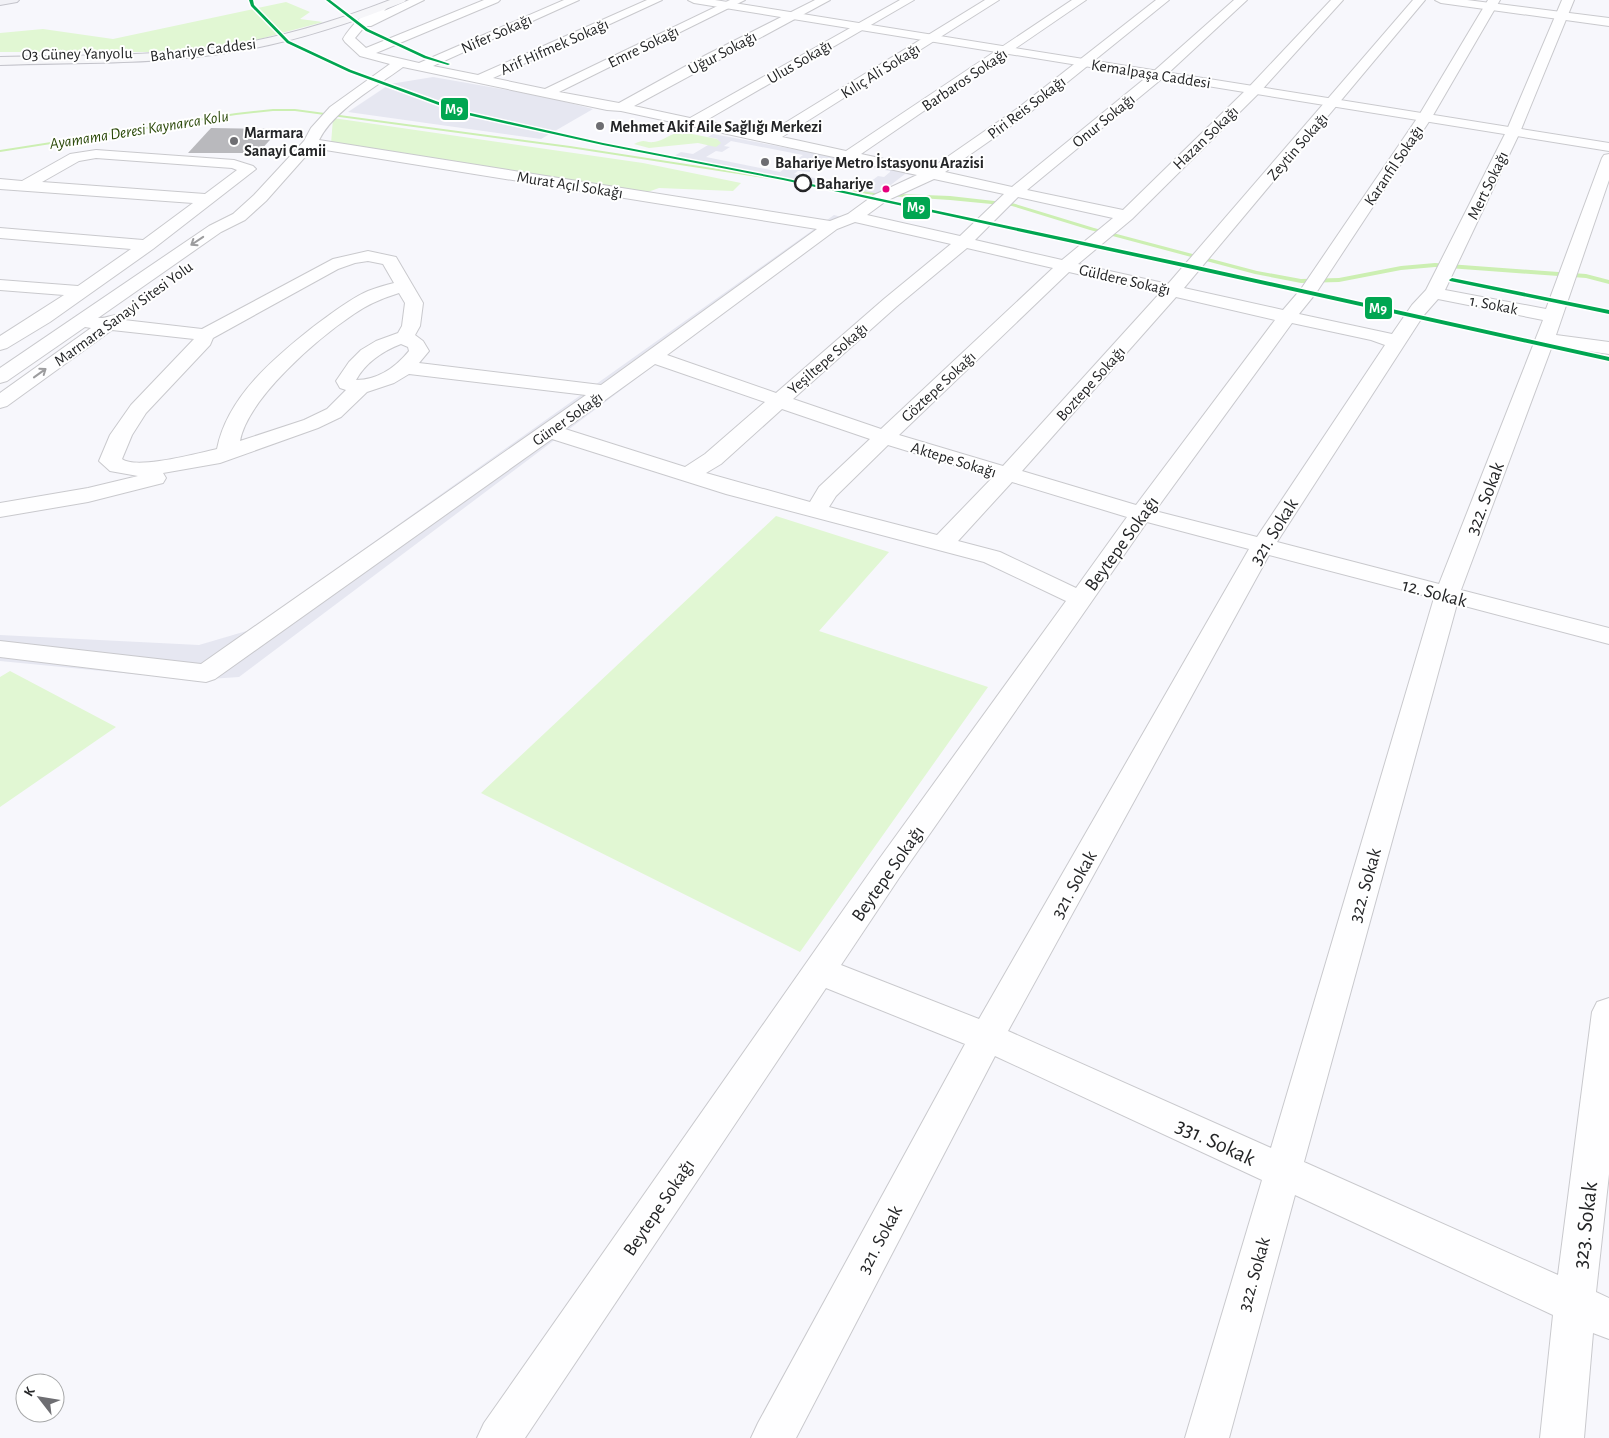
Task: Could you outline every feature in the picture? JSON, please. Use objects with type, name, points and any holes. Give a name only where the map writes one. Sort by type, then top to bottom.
[{"type":"highway","points":[[0,2],[13,0]]},
{"type":"main road","name":"Bahariye Caddesi","points":[[0,61],[176,55],[218,50],[303,33],[400,0]]},
{"type":"main road","name":"O3 Güney Yanyolu","points":[[0,55],[113,53],[200,47],[274,34],[385,4]]},
{"type":"street","points":[[356,28],[418,0]]},
{"type":"street","points":[[364,53],[494,0]]},
{"type":"street","name":"Nifer Sokağı","points":[[420,67],[572,0]]},
{"type":"street","name":"Arif Hifmek Sokağı","points":[[480,79],[656,0]]},
{"type":"street","name":"Kemalpaşa Caddesi","points":[[694,0],[733,3],[792,16],[1609,147]]},
{"type":"street","name":"Uğur Sokağı","points":[[621,107],[710,58],[824,0]]},
{"type":"street","name":"Ulus Sokağı","points":[[691,123],[908,0]]},
{"type":"street","name":"Kılıç Ali Sokağı","points":[[768,140],[993,0]]},
{"type":"street","name":"Barbaros Sokağı","points":[[847,157],[1080,0]]},
{"type":"street","name":"Piri Reis Sokağı","points":[[934,174],[1085,63],[1163,0]]},
{"type":"street","name":"Onur Sokağı","points":[[965,241],[1007,200],[1159,74],[1241,0]]},
{"type":"street","name":"Hazan Sokağı","points":[[1065,266],[1126,216],[1254,90],[1337,0]]},
{"type":"street","name":"Zeytin Sokağı","points":[[1172,290],[1334,103],[1419,0]]},
{"type":"street","points":[[1441,0],[1492,3],[1561,16],[1609,22]]},
{"type":"street","name":"Mert Sokağı","points":[[1396,342],[1417,314],[1419,306],[1434,293],[1448,266],[1513,132],[1568,0]]},
{"type":"street","name":"Emre Sokağı","points":[[547,93],[733,3]]},
{"type":"street","name":"Karanfil Sokağı","points":[[1287,317],[1317,278],[1425,117],[1492,3]]},
{"type":"street","points":[[385,4],[356,28],[348,39],[364,53],[420,67],[607,106],[621,107],[847,157],[934,174],[1007,200],[1126,216]]},
{"type":"street","name":"Marmara Sanayi Sitesi Yolu","points":[[0,377],[215,229],[239,217],[260,198],[310,143],[316,131],[330,115],[400,62]]},
{"type":"street","name":"Murat Açıl Sokağı","points":[[310,143],[831,226]]},
{"type":"street","points":[[0,344],[43,318],[146,245],[248,169],[234,164],[96,154],[75,156],[24,186]]},
{"type":"street","name":"322. Sokak","points":[[1206,1438],[1447,595],[1549,328],[1609,158]]},
{"type":"street","name":"Güner Sokağı","points":[[0,649],[206,673],[605,391],[831,226],[854,217],[887,195],[934,174]]},
{"type":"street","points":[[0,184],[207,199]]},
{"type":"street","name":"Marmara Sanayi Sitesi Yolu","points":[[0,402],[109,324],[235,229],[239,217]]},
{"type":"street","name":"Güldere Sokağı","points":[[854,217],[965,241],[1287,317],[1365,332],[1396,342]]},
{"type":"street","points":[[0,233],[146,245]]},
{"type":"street","name":"Yeşiltepe Sokağı","points":[[689,474],[713,459],[890,302],[965,241]]},
{"type":"street","points":[[79,321],[205,335],[332,265],[349,258],[371,255],[390,261],[414,303],[411,326],[404,338]]},
{"type":"street","name":"Göztepe Sokağı","points":[[816,510],[827,492],[1065,266]]},
{"type":"street","points":[[0,285],[78,292]]},
{"type":"street","points":[[227,453],[231,432],[250,400],[283,361],[347,310],[374,295],[404,285]]},
{"type":"street","name":"Boztepe Sokağı","points":[[943,544],[1172,290]]},
{"type":"street","name":"1. Sokak","points":[[1434,293],[1609,348]]},
{"type":"street","name":"Beytepe Sokağı","points":[[500,1438],[888,870],[1141,514],[1287,317]]},
{"type":"street","points":[[205,335],[203,341],[138,408],[121,435],[110,461],[113,465],[122,469],[152,469],[227,453]]},
{"type":"street","points":[[0,510],[88,495],[152,480],[311,424],[334,412],[360,388],[384,380],[406,365],[419,351],[418,345],[412,340],[404,338],[387,342],[356,365],[346,381],[347,384],[360,388]]},
{"type":"street","name":"321. Sokak","points":[[773,1438],[988,1037],[1263,545],[1396,342]]},
{"type":"street","name":"Aktepe Sokağı","points":[[651,356],[780,399],[884,437],[1007,475],[1141,514],[1263,545]]},
{"type":"street","points":[[406,365],[410,368],[605,391]]},
{"type":"street","points":[[549,431],[734,489],[992,557],[1081,599]]},
{"type":"street","name":"12. Sokak","points":[[1263,545],[1447,595],[1609,636]]},
{"type":"street","name":"331. Sokak","points":[[820,971],[988,1037],[1609,1319]]},
{"type":"street","name":"323. Sokak","points":[[1562,1438],[1575,1303],[1609,1012]]},
{"type":"shaded area","points":[[433,77],[542,96],[593,109],[541,139],[348,112],[390,84]]},
{"type":"shaded area","points":[[713,134],[922,173],[917,176],[905,174],[883,191],[890,198],[674,156],[681,152],[693,154],[718,139],[708,137]],"holes":[[[731,141],[803,155],[780,172],[706,157],[716,151],[722,152],[730,147],[724,146]],[[817,158],[890,171],[890,172],[884,177],[878,176],[871,181],[876,183],[869,189],[794,174],[798,171],[810,172],[810,169],[804,167]]]},
{"type":"shaded area","points":[[834,215],[849,219],[239,677],[195,680],[0,661],[0,635],[199,645],[250,630]]},
{"type":"green space","points":[[286,2],[310,12],[300,19],[323,22],[237,45],[184,52],[0,52],[0,33],[43,29],[113,39]]},
{"type":"green space","points":[[333,118],[643,163],[741,183],[733,191],[659,188],[645,193],[331,144]]},
{"type":"green space","points":[[682,132],[717,139],[721,143],[716,147],[698,143],[649,148],[634,144],[643,141],[657,141]]},
{"type":"green space","points":[[776,516],[889,552],[819,631],[988,687],[800,952],[481,793]]},
{"type":"green space","points":[[10,671],[116,727],[0,807],[0,677]]},
{"type":"building","name":"Marmara Sanayi Camii","points":[[211,128],[280,129],[258,153],[188,153]]},
{"type":"waterway","name":"Ayamama Deresi Kaynarca Kolu","points":[[0,151],[236,114],[295,110],[570,147],[874,194],[950,198],[1012,205],[1092,229],[1257,273],[1301,281],[1339,280],[1401,268],[1435,265],[1586,276],[1609,282]]},
{"type":"transit line","name":"M9","points":[[251,0],[252,5],[288,42],[350,71],[465,113],[603,144],[783,179],[1188,266],[1609,359]]},
{"type":"transit line","name":"M9","points":[[328,0],[367,30],[425,57],[448,64]]},
{"type":"transit line","name":"M9","points":[[1452,280],[1609,312]]},
{"type":"place","name":"Mehmet Akif Aile Sağlığı Merkezi","points":[[600,126]]},
{"type":"place","name":"Marmara Sanayi Camii","points":[[234,141]]},
{"type":"place","name":"Bahariye Metro İstasyonu Arazisi","points":[[765,162]]},
{"type":"place","name":"Bahariye","points":[[803,183]]}]
